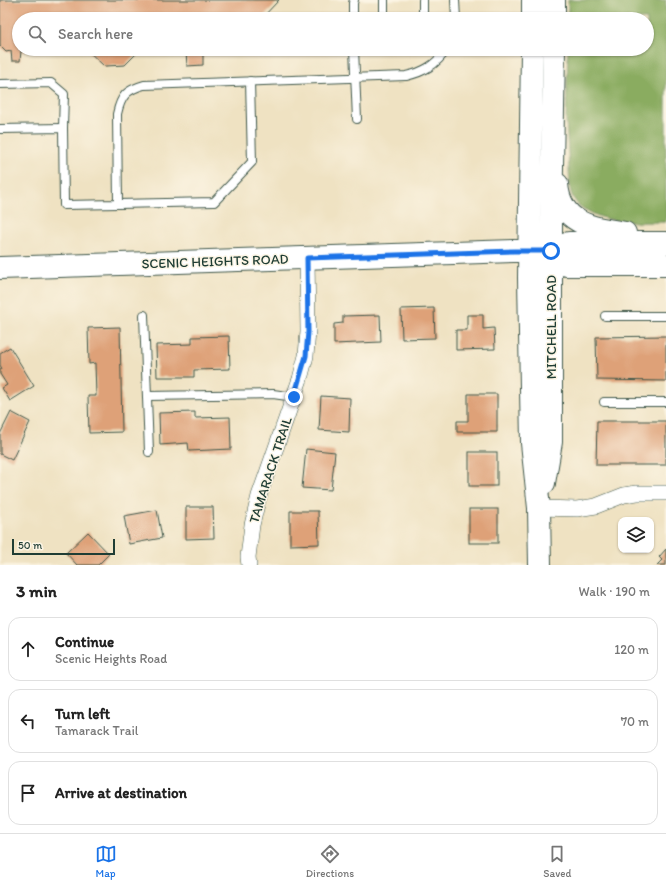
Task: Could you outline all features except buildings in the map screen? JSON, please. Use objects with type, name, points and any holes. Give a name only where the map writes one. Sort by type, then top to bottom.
[{"type":"main road","points":[[533,0],[533,12]]},
{"type":"main road","points":[[554,0],[554,12]]},
{"type":"main road","name":"MITCHELL ROAD","points":[[532,56],[540,251]]},
{"type":"main road","name":"MITCHELL ROAD","points":[[540,565],[539,508],[532,443],[529,278],[540,251],[553,128],[554,56]]},
{"type":"main road","points":[[553,128],[557,187],[560,202],[571,216],[591,227],[635,234],[666,234]]},
{"type":"main road","points":[[540,251],[569,243],[666,243]]},
{"type":"main road","points":[[540,251],[566,265],[666,265]]},
{"type":"main road","name":"SCENIC HEIGHTS ROAD","points":[[0,268],[540,251]]},
{"type":"street","name":"TAMARACK TRAIL","points":[[249,565],[248,557],[252,525],[259,496],[294,397],[306,356],[308,332],[307,258]]},
{"type":"street","points":[[539,508],[577,509],[596,506],[624,495],[637,493],[666,493]]},
{"type":"lane","points":[[353,12],[354,0]]},
{"type":"lane","points":[[384,0],[384,12]]},
{"type":"lane","points":[[423,0],[423,12]]},
{"type":"lane","points":[[455,0],[456,12]]},
{"type":"lane","points":[[354,56],[357,119]]},
{"type":"lane","points":[[118,204],[117,114],[120,103],[125,94],[133,88],[144,85],[406,76],[430,67],[443,56]]},
{"type":"lane","points":[[0,84],[51,83],[64,94],[64,205],[214,202],[252,162],[250,81]]},
{"type":"lane","points":[[0,129],[63,128]]},
{"type":"lane","points":[[144,315],[149,452]]},
{"type":"lane","points":[[605,316],[666,316]]},
{"type":"lane","points":[[147,396],[273,394],[294,397]]},
{"type":"lane","points":[[604,402],[666,402]]},
{"type":"green space","points":[[568,0],[666,0],[666,222],[616,221],[597,215],[581,207],[577,203],[570,188],[566,119],[568,56],[654,56],[654,12],[568,12]]},
{"type":"route","points":[[294,397],[306,356],[308,332],[307,258],[551,251]]}]
